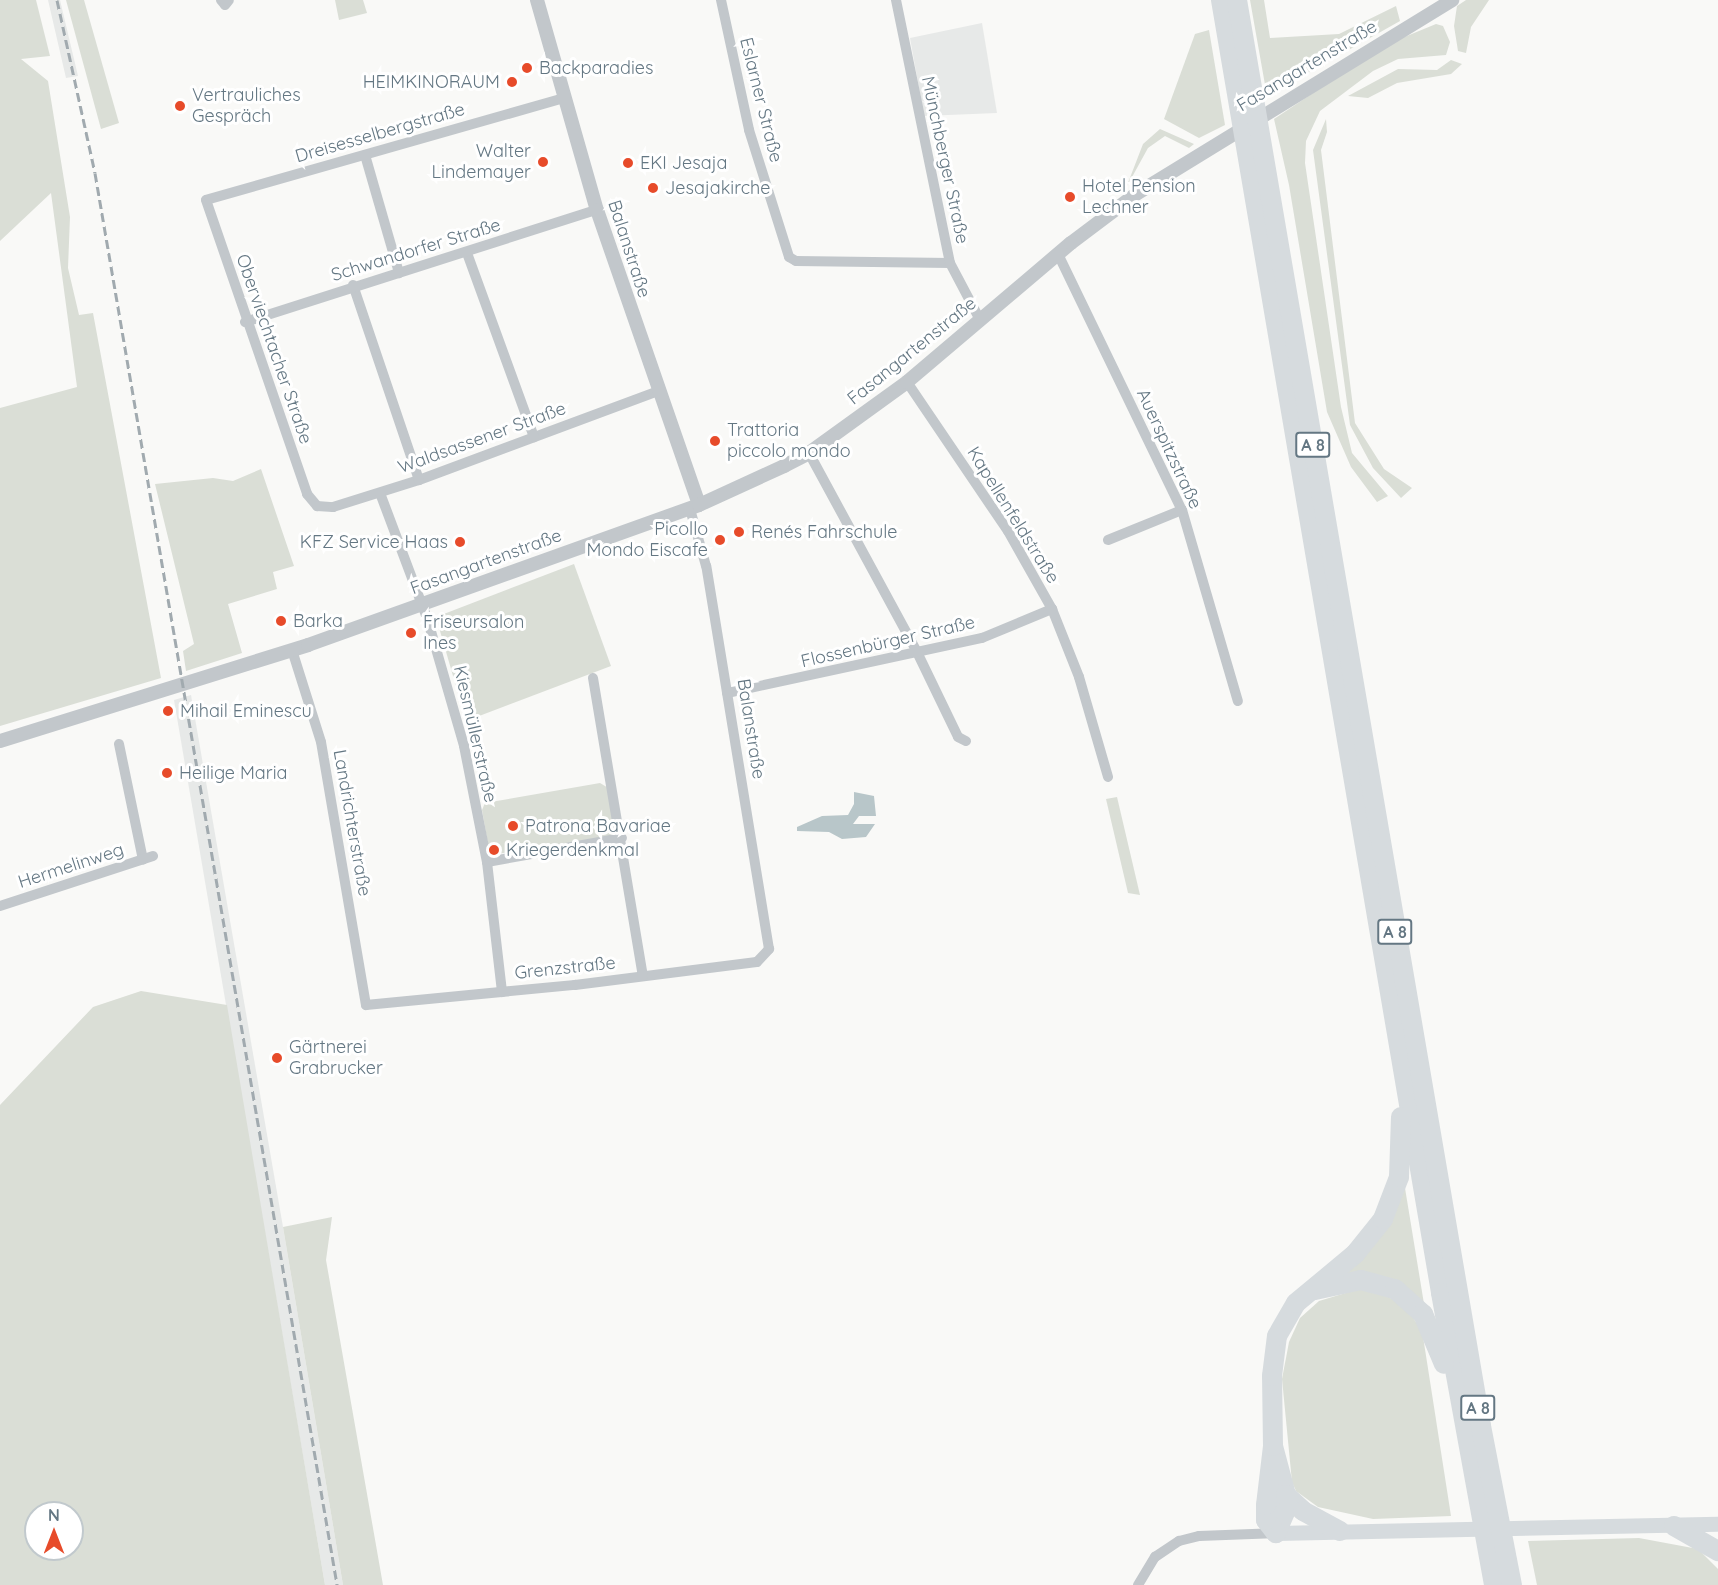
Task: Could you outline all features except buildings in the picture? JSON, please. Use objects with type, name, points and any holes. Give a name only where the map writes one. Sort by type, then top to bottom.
[{"type":"highway","name":"A 8","points":[[1221,0],[1464,1426],[1485,1495]]},
{"type":"highway","name":"A 8","points":[[1237,0],[1485,1495],[1498,1561],[1512,1585]]},
{"type":"highway","points":[[1273,1446],[1286,1495],[1285,1512],[1276,1533],[1266,1520],[1273,1446],[1275,1345],[1286,1315],[1310,1291],[1363,1246],[1389,1206],[1401,1164],[1398,1090],[1404,1074]]},
{"type":"highway","points":[[1310,1291],[1344,1282],[1370,1281],[1388,1285],[1410,1300],[1434,1334],[1464,1426]]},
{"type":"highway","points":[[1286,1495],[1303,1511],[1340,1531]]},
{"type":"highway","points":[[1674,1526],[1718,1551]]},
{"type":"highway","name":"A 8","points":[[1494,1585],[1498,1561]]},
{"type":"main road","points":[[1276,1533],[1718,1524]]},
{"type":"street","name":"Balanstraße","points":[[537,0],[597,210],[694,507],[706,566],[769,949],[766,956]]},
{"type":"street","name":"Eslarner Straße","points":[[721,0],[749,130],[789,257],[796,261],[950,263]]},
{"type":"street","name":"Münchberger Straße","points":[[896,0],[950,263],[981,320]]},
{"type":"street","name":"Fasangartenstraße","points":[[0,741],[292,650],[421,605],[694,507],[809,453],[907,382],[1058,254],[1128,199],[1296,92],[1452,0]]},
{"type":"street","name":"Dreisesselbergstraße","points":[[206,200],[564,98]]},
{"type":"street","points":[[365,154],[399,273]]},
{"type":"street","name":"Oberviechtacher Straße","points":[[206,200],[245,321],[307,494],[317,506]]},
{"type":"street","name":"Schwandorfer Straße","points":[[245,321],[352,285],[467,253],[597,210]]},
{"type":"street","points":[[467,253],[534,437]]},
{"type":"street","name":"Auerspitzstraße","points":[[1058,254],[1182,510],[1238,701]]},
{"type":"street","points":[[352,285],[419,480]]},
{"type":"street","name":"Kapellenfeldstraße","points":[[907,382],[1008,531],[1052,609],[1079,677],[1108,777]]},
{"type":"street","name":"Waldsassener Straße","points":[[317,506],[333,507],[419,480],[658,391]]},
{"type":"street","points":[[809,453],[917,652],[958,737],[966,741]]},
{"type":"street","name":"Kiesmüllerstraße","points":[[380,493],[421,605],[464,746],[487,862],[502,992]]},
{"type":"street","points":[[1108,540],[1182,510]]},
{"type":"street","name":"Flossenbürger Straße","points":[[727,693],[982,638],[1052,609]]},
{"type":"street","name":"Landrichterstraße","points":[[292,650],[321,742],[366,1005]]},
{"type":"street","points":[[593,678],[622,838],[643,976]]},
{"type":"street","name":"Hermelinweg","points":[[0,906],[148,858],[119,744]]},
{"type":"street","points":[[487,862],[622,838]]},
{"type":"street","name":"Grenzstraße","points":[[366,1005],[643,976],[757,962],[766,956]]},
{"type":"street","points":[[1138,1585],[1155,1557],[1179,1542],[1209,1535],[1276,1533]]},
{"type":"shaded area","points":[[0,0],[36,0],[50,56],[21,59],[48,81],[70,217],[68,268],[79,315],[93,313],[161,678],[0,726],[0,408],[77,387],[51,193],[0,241]]},
{"type":"shaded area","points":[[48,0],[60,0],[78,76],[66,78]]},
{"type":"shaded area","points":[[66,0],[84,0],[119,123],[101,129]]},
{"type":"shaded area","points":[[335,0],[363,0],[367,13],[339,20]]},
{"type":"shaded area","points":[[1250,0],[1264,0],[1270,38],[1339,34],[1396,6],[1400,21],[1267,96]]},
{"type":"shaded area","points":[[1466,0],[1489,0],[1471,27],[1466,53],[1458,51],[1454,26],[1457,6]]},
{"type":"shaded area","points":[[982,23],[997,113],[924,116],[910,38]]},
{"type":"shaded area","points":[[1436,24],[1443,26],[1450,42],[1446,55],[1398,59],[1373,71],[1320,111],[1306,141],[1305,163],[1341,407],[1352,453],[1388,496],[1377,502],[1351,467],[1327,412],[1289,185],[1274,119],[1385,45]]},
{"type":"shaded area","points":[[1209,30],[1225,125],[1199,138],[1164,119],[1195,34]]},
{"type":"shaded area","points":[[1451,60],[1462,64],[1451,74],[1397,83],[1368,98],[1348,96],[1398,69],[1437,70]]},
{"type":"shaded area","points":[[1326,119],[1327,132],[1321,150],[1355,423],[1384,469],[1412,488],[1401,498],[1373,468],[1350,425],[1313,150]]},
{"type":"shaded area","points":[[1160,129],[1194,144],[1189,148],[1165,136],[1148,148],[1126,188],[1143,144]]},
{"type":"shaded area","points":[[261,469],[294,566],[273,572],[277,589],[228,604],[242,653],[186,671],[183,651],[194,644],[155,484],[213,478],[233,481]]},
{"type":"shaded area","points":[[574,564],[611,666],[466,721],[436,617]]},
{"type":"shaded area","points":[[191,695],[343,1585],[325,1585],[174,700]]},
{"type":"shaded area","points":[[600,783],[610,789],[618,829],[613,837],[490,855],[482,810],[485,803]]},
{"type":"shaded area","points":[[854,792],[874,796],[876,816],[859,816],[853,824],[875,824],[866,837],[842,839],[829,832],[797,831],[797,827],[822,816],[848,815],[854,804]]},
{"type":"shaded area","points":[[1117,797],[1140,895],[1128,893],[1106,799]]},
{"type":"shaded area","points":[[141,991],[227,1005],[325,1585],[0,1585],[0,1105],[93,1007]]},
{"type":"shaded area","points":[[1404,1182],[1425,1310],[1336,1276]]},
{"type":"shaded area","points":[[332,1217],[326,1260],[383,1585],[343,1585],[283,1227]]},
{"type":"shaded area","points":[[1359,1289],[1389,1297],[1407,1310],[1422,1330],[1451,1516],[1373,1519],[1318,1507],[1296,1491],[1292,1482],[1282,1379],[1289,1342],[1300,1318],[1319,1301]]},
{"type":"shaded area","points":[[1639,1538],[1698,1549],[1718,1569],[1718,1585],[1537,1585],[1528,1541]]},
{"type":"railway","points":[[57,0],[95,173],[337,1585]]},
{"type":"place","name":"Backparadies","points":[[527,68]]},
{"type":"place","name":"HEIMKINORAUM","points":[[512,82]]},
{"type":"place","name":"Vertrauliches Gespräch","points":[[180,106]]},
{"type":"place","name":"Walter Lindemayer","points":[[543,162]]},
{"type":"place","name":"EKI Jesaja","points":[[628,163]]},
{"type":"place","name":"Jesajakirche","points":[[653,188]]},
{"type":"place","name":"Hotel Pension Lechner","points":[[1070,197]]},
{"type":"place","name":"Trattoria piccolo mondo","points":[[715,441]]},
{"type":"place","name":"Renés Fahrschule","points":[[739,532]]},
{"type":"place","name":"Picollo Mondo Eiscafe","points":[[720,540]]},
{"type":"place","name":"KFZ Service Haas","points":[[460,542]]},
{"type":"place","name":"Barka","points":[[281,621]]},
{"type":"place","name":"Friseursalon Ines","points":[[411,633]]},
{"type":"place","name":"Mihail Eminescu","points":[[168,711]]},
{"type":"place","name":"Heilige Maria","points":[[167,773]]},
{"type":"place","name":"Patrona Bavariae","points":[[513,826]]},
{"type":"place","name":"Kriegerdenkmal","points":[[494,850]]},
{"type":"place","name":"Gärtnerei Grabrucker","points":[[277,1058]]}]
